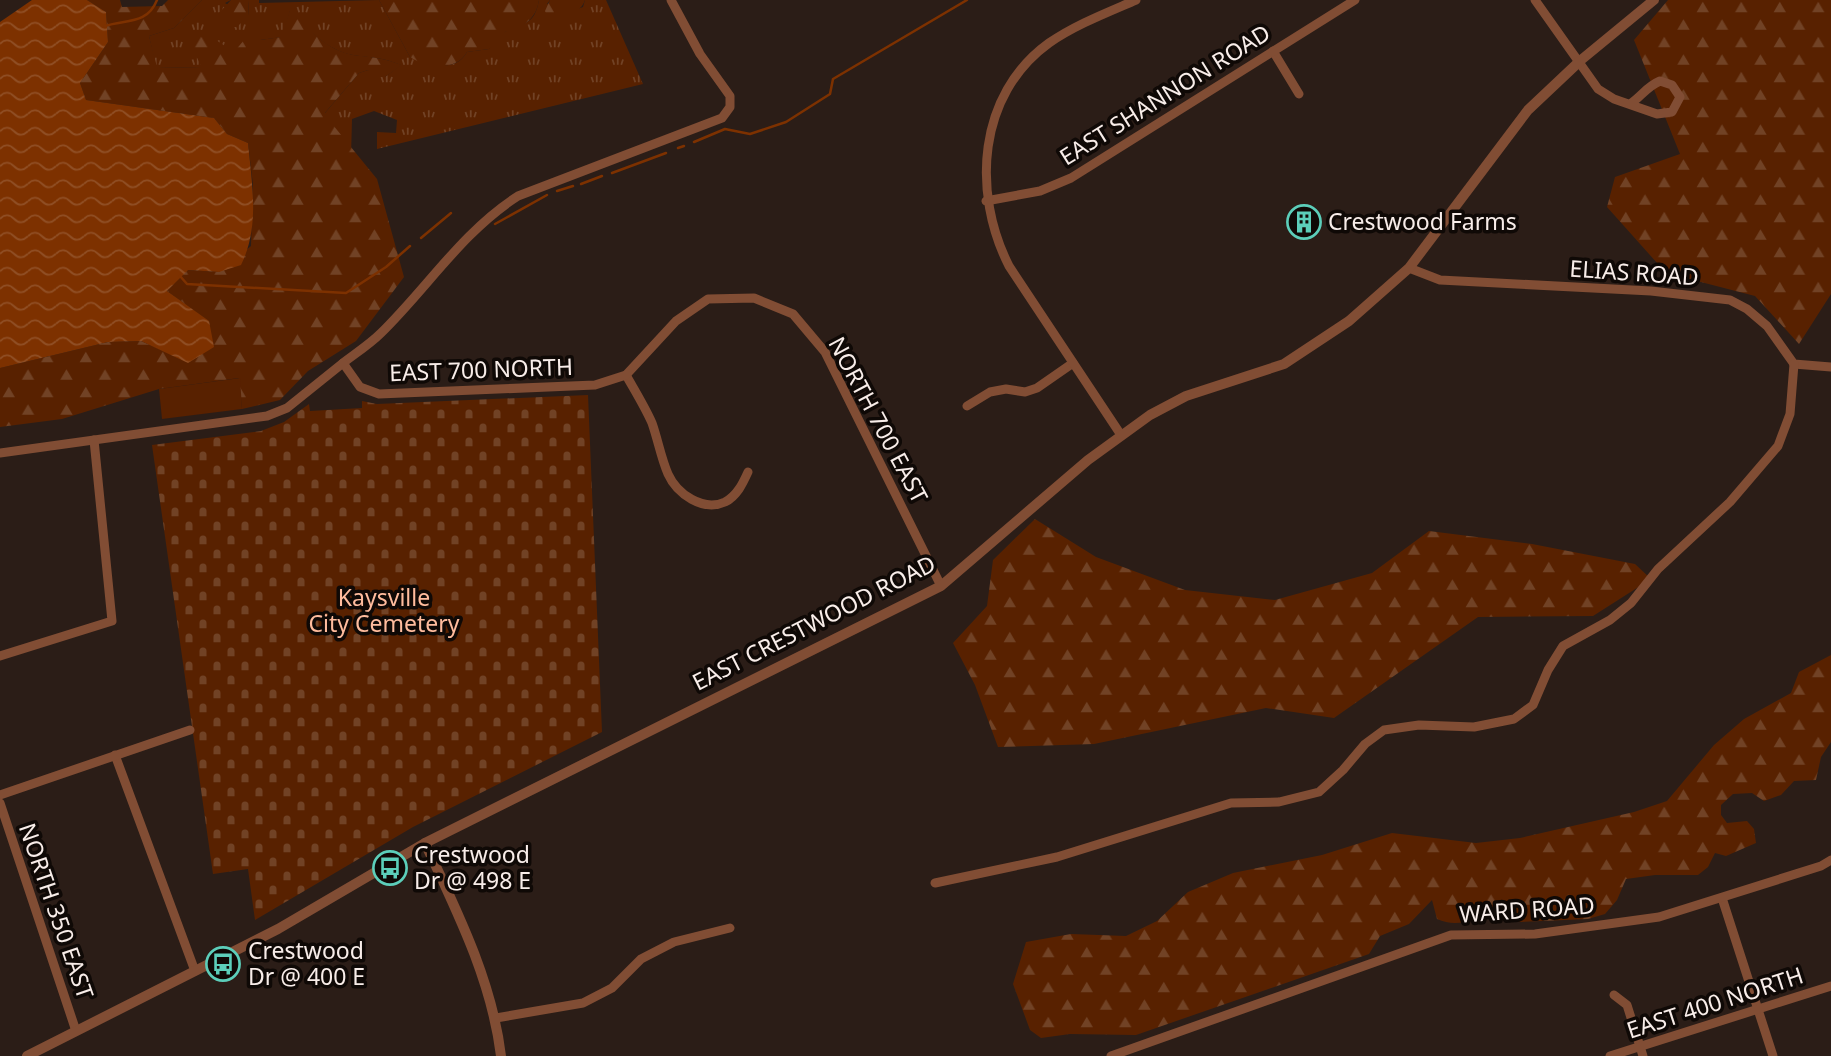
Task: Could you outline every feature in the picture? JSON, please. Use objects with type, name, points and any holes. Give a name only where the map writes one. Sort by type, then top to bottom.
[{"type":"street","points":[[0,453],[267,416],[287,408],[381,333],[446,259],[494,211],[518,196],[722,118],[730,107],[730,96],[700,54],[671,0]]},
{"type":"street","points":[[1121,435],[1009,266],[995,239],[986,201],[985,160],[993,124],[1007,89],[1026,64],[1048,44],[1078,26],[1136,0]]},
{"type":"street","name":"EAST SHANNON ROAD","points":[[986,201],[1040,191],[1071,178],[1355,0]]},
{"type":"street","points":[[1535,0],[1581,60],[1598,89],[1630,104],[1657,114],[1669,114],[1676,108],[1680,97],[1672,85],[1660,81],[1646,87],[1640,97],[1630,104]]},
{"type":"street","name":"EAST CRESTWOOD ROAD","points":[[27,1056],[278,929],[425,843],[941,586],[1121,435],[1186,396],[1284,364],[1349,321],[1409,268],[1528,110],[1581,60],[1654,0]]},
{"type":"street","points":[[1273,51],[1299,94]]},
{"type":"street","name":"ELIAS ROAD","points":[[1409,268],[1440,280],[1651,291],[1730,300],[1767,326],[1794,364]]},
{"type":"street","name":"NORTH 700 EAST","points":[[626,375],[676,321],[708,299],[754,298],[793,314],[825,352],[941,586]]},
{"type":"street","name":"EAST 700 NORTH","points":[[343,363],[360,387],[379,394],[595,385],[626,375]]},
{"type":"street","points":[[967,406],[990,392],[1006,388],[1025,392],[1037,388],[1073,363]]},
{"type":"street","points":[[935,883],[1057,857],[1231,803],[1279,802],[1319,792],[1343,770],[1365,744],[1384,730],[1419,724],[1474,727],[1514,719],[1533,705],[1548,670],[1563,646],[1610,620],[1631,603],[1658,569],[1730,502],[1778,446],[1790,414],[1794,364],[1831,367]]},
{"type":"street","points":[[626,375],[651,422],[668,475],[684,495],[708,504],[725,502],[740,489],[748,472]]},
{"type":"street","points":[[0,656],[112,621],[93,440]]},
{"type":"street","points":[[0,795],[190,730]]},
{"type":"street","points":[[115,755],[195,971]]},
{"type":"street","name":"NORTH 350 EAST","points":[[0,803],[76,1031]]},
{"type":"street","points":[[425,843],[486,983],[496,1018],[501,1056]]},
{"type":"street","name":"WARD ROAD","points":[[1111,1056],[1451,935],[1535,934],[1659,917],[1831,860]]},
{"type":"street","points":[[1721,898],[1773,1056]]},
{"type":"street","points":[[496,1018],[583,1003],[612,988],[641,959],[674,942],[730,928]]},
{"type":"street","name":"EAST 400 NORTH","points":[[1610,1056],[1642,1051],[1831,986]]},
{"type":"street","points":[[1614,995],[1627,1005],[1642,1051]]},
{"type":"green space","points":[[87,0],[120,0],[122,7],[162,6],[168,0],[202,0],[174,28],[149,36],[157,67],[202,68],[189,41],[201,30],[234,52],[250,33],[260,40],[281,37],[290,10],[318,37],[334,48],[353,55],[402,65],[385,77],[374,77],[368,70],[359,73],[324,114],[377,179],[404,277],[356,341],[308,371],[280,400],[242,409],[239,378],[159,389],[62,419],[0,427],[0,368],[108,342],[141,341],[188,362],[208,321],[167,291],[187,270],[219,272],[251,246],[253,185],[248,143],[227,134],[214,118],[86,100],[80,83],[108,42],[106,12]]},
{"type":"green space","points":[[202,0],[231,0],[225,3],[248,16],[249,0],[259,0],[259,3],[379,0],[410,57],[449,65],[462,59],[467,52],[489,49],[503,33],[531,20],[539,0],[550,0],[547,4],[572,11],[583,7],[585,0],[606,0],[643,84],[377,149],[377,132],[396,133],[397,120],[374,111],[352,119],[351,156],[315,103],[325,113],[359,73],[368,70],[385,77],[401,65],[334,49],[318,38],[290,11],[282,37],[260,40],[202,68],[156,67],[149,36],[174,28]]},
{"type":"green space","points":[[231,0],[249,0],[248,16],[237,27],[227,27],[218,14]]},
{"type":"green space","points":[[379,0],[539,0],[532,18],[505,32],[502,41],[489,49],[467,52],[456,63],[433,66],[410,57]]},
{"type":"green space","points":[[550,0],[585,0],[580,9],[570,15],[549,20],[545,11]]},
{"type":"green space","points":[[1668,0],[1831,0],[1831,294],[1799,344],[1755,296],[1666,273],[1607,207],[1615,177],[1680,154],[1634,40]]},
{"type":"green space","points":[[240,378],[242,409],[162,419],[159,389]]},
{"type":"green space","name":"Kaysville City Cemetery","points":[[588,395],[602,732],[413,827],[255,920],[248,869],[213,874],[152,445],[261,431],[284,422],[309,404],[310,411],[362,408],[362,401],[377,404]]},
{"type":"green space","points":[[1035,519],[1096,557],[1185,590],[1275,600],[1372,573],[1429,531],[1532,544],[1635,564],[1651,579],[1593,616],[1478,617],[1334,718],[1266,708],[1094,744],[998,747],[975,685],[953,643],[987,606],[993,560]]},
{"type":"green space","points":[[1831,655],[1831,742],[1821,757],[1816,780],[1794,781],[1781,795],[1764,801],[1752,793],[1733,794],[1721,805],[1721,815],[1727,823],[1747,821],[1754,829],[1756,843],[1726,856],[1715,853],[1708,867],[1698,875],[1655,875],[1626,879],[1617,900],[1605,914],[1588,919],[1520,922],[1493,911],[1472,920],[1452,923],[1437,919],[1432,900],[1409,924],[1380,936],[1369,954],[1136,1035],[1070,1034],[1041,1038],[1030,1030],[1013,984],[1026,942],[1071,934],[1126,936],[1157,921],[1188,892],[1233,873],[1322,855],[1392,833],[1476,843],[1520,838],[1634,812],[1667,801],[1714,745],[1744,719],[1791,693],[1799,672]]},
{"type":"water","points":[[32,0],[87,0],[106,12],[108,42],[80,83],[86,100],[214,118],[227,134],[248,143],[253,221],[247,251],[241,265],[219,272],[188,270],[167,291],[209,321],[214,347],[188,363],[141,341],[108,342],[0,368],[0,22]]},
{"type":"waterway","points":[[105,26],[142,17],[148,14],[157,0]]},
{"type":"waterway","points":[[694,142],[725,129],[750,134],[786,122],[830,94],[833,79],[967,0]]},
{"type":"waterway","points":[[678,148],[684,146]]},
{"type":"waterway","points":[[612,173],[666,153]]},
{"type":"waterway","points":[[581,184],[602,176]]},
{"type":"waterway","points":[[557,191],[573,186]]},
{"type":"waterway","points":[[495,224],[547,195]]},
{"type":"waterway","points":[[421,238],[451,213]]},
{"type":"waterway","points":[[180,276],[187,284],[346,293],[386,267],[410,246]]},
{"type":"place","name":"Crestwood Farms","points":[[1304,222]]},
{"type":"place","name":"Crestwood Dr @ 498 E","points":[[390,868]]},
{"type":"place","name":"Crestwood Dr @ 400 E","points":[[223,964]]}]
